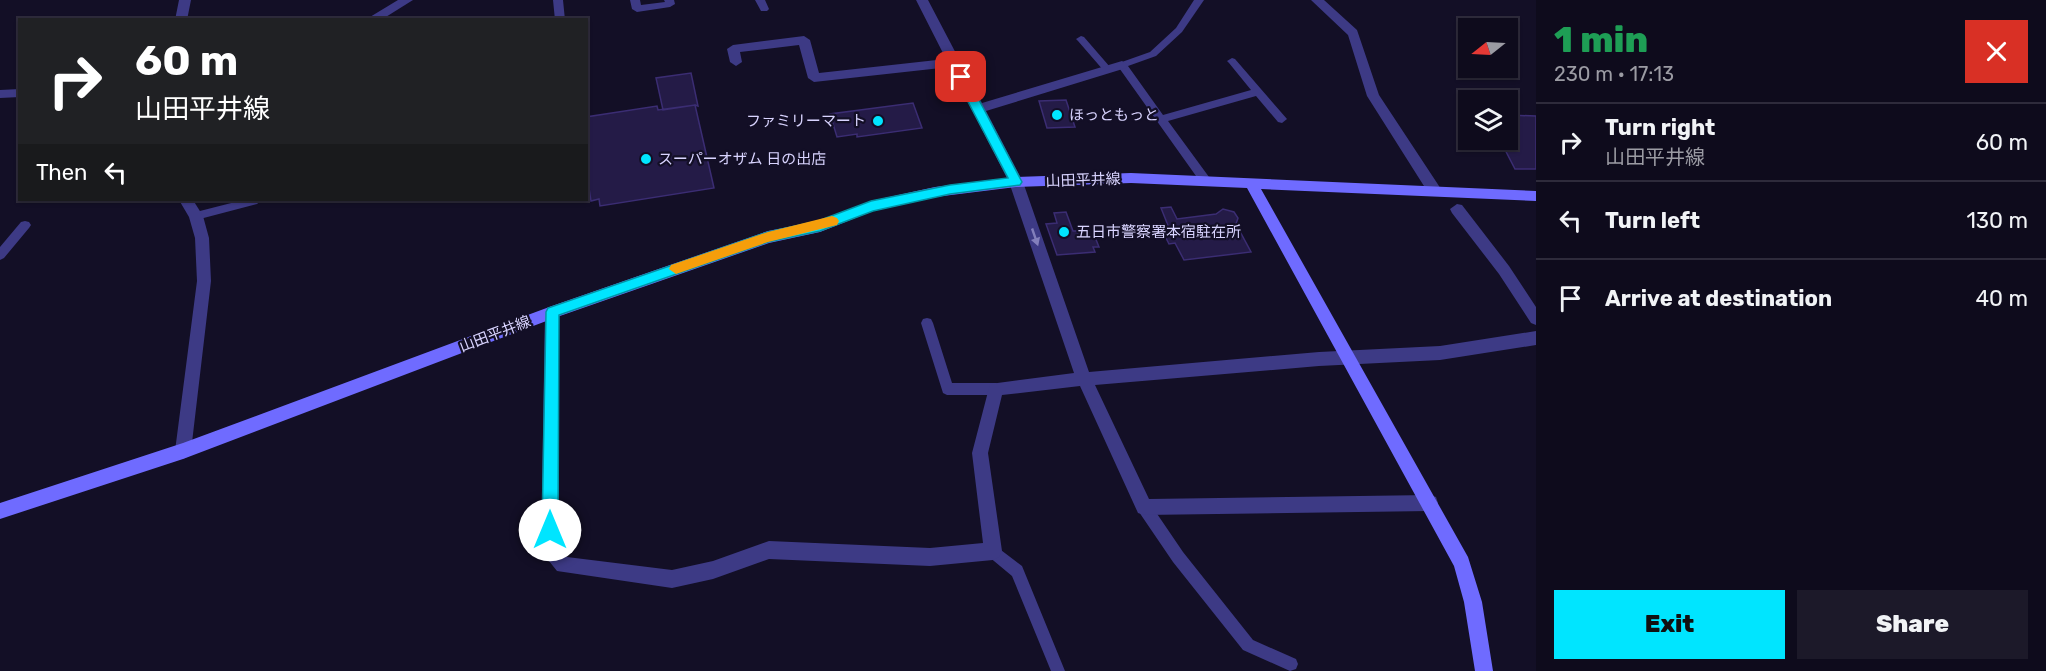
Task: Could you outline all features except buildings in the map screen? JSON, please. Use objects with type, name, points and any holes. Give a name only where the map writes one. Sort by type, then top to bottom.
[{"type":"main road","name":"山田平井線","points":[[0,511],[183,451],[552,312],[768,237],[820,226],[871,206],[950,189],[1016,182],[1131,178],[1536,196]]},
{"type":"main road","points":[[1251,183],[1462,563],[1473,602],[1484,671]]},
{"type":"street","points":[[181,18],[185,0]]},
{"type":"street","points":[[375,18],[407,0]]},
{"type":"street","points":[[922,0],[1016,182],[1084,379],[1144,507],[1430,503]]},
{"type":"street","points":[[1317,0],[1353,33],[1373,96],[1434,190]]},
{"type":"street","points":[[736,62],[733,48],[804,40],[814,78],[953,62]]},
{"type":"street","points":[[977,109],[1122,65]]},
{"type":"street","points":[[183,451],[204,281],[202,238],[196,216],[187,201]]},
{"type":"street","points":[[1457,209],[1504,270],[1536,319]]},
{"type":"street","points":[[552,312],[550,551],[563,565],[672,579],[713,570],[769,549],[930,557],[993,551],[980,453],[996,389],[1084,379],[1440,353],[1536,338]]},
{"type":"lane","points":[[558,0],[560,18]]},
{"type":"lane","points":[[635,0],[637,9],[670,3],[669,0]]},
{"type":"lane","points":[[1199,0],[1179,30],[1153,54],[1122,65],[1205,180]]},
{"type":"lane","points":[[1080,39],[1107,69]]},
{"type":"lane","points":[[1232,61],[1281,119]]},
{"type":"lane","points":[[1161,119],[1258,92]]},
{"type":"lane","points":[[0,94],[18,93]]},
{"type":"lane","points":[[196,216],[253,201]]},
{"type":"lane","points":[[0,255],[25,225]]},
{"type":"lane","points":[[927,322],[947,388],[996,389]]},
{"type":"lane","points":[[1144,507],[1178,557],[1248,645],[1291,664]]},
{"type":"lane","points":[[993,551],[1017,571],[1058,671]]},
{"type":"slow traffic","points":[[676,269],[768,237],[820,226],[832,221]]},
{"type":"place","name":"ほっともっと","points":[[1057,115]]},
{"type":"place","name":"ファミリーマート","points":[[878,121]]},
{"type":"place","name":"スーパーオザム 日の出店","points":[[646,159]]},
{"type":"place","name":"五日市警察署本宿駐在所","points":[[1064,232]]},
{"type":"route","points":[[550,530],[552,312],[768,237],[820,226],[871,206],[950,189],[1016,182],[961,77]]}]
